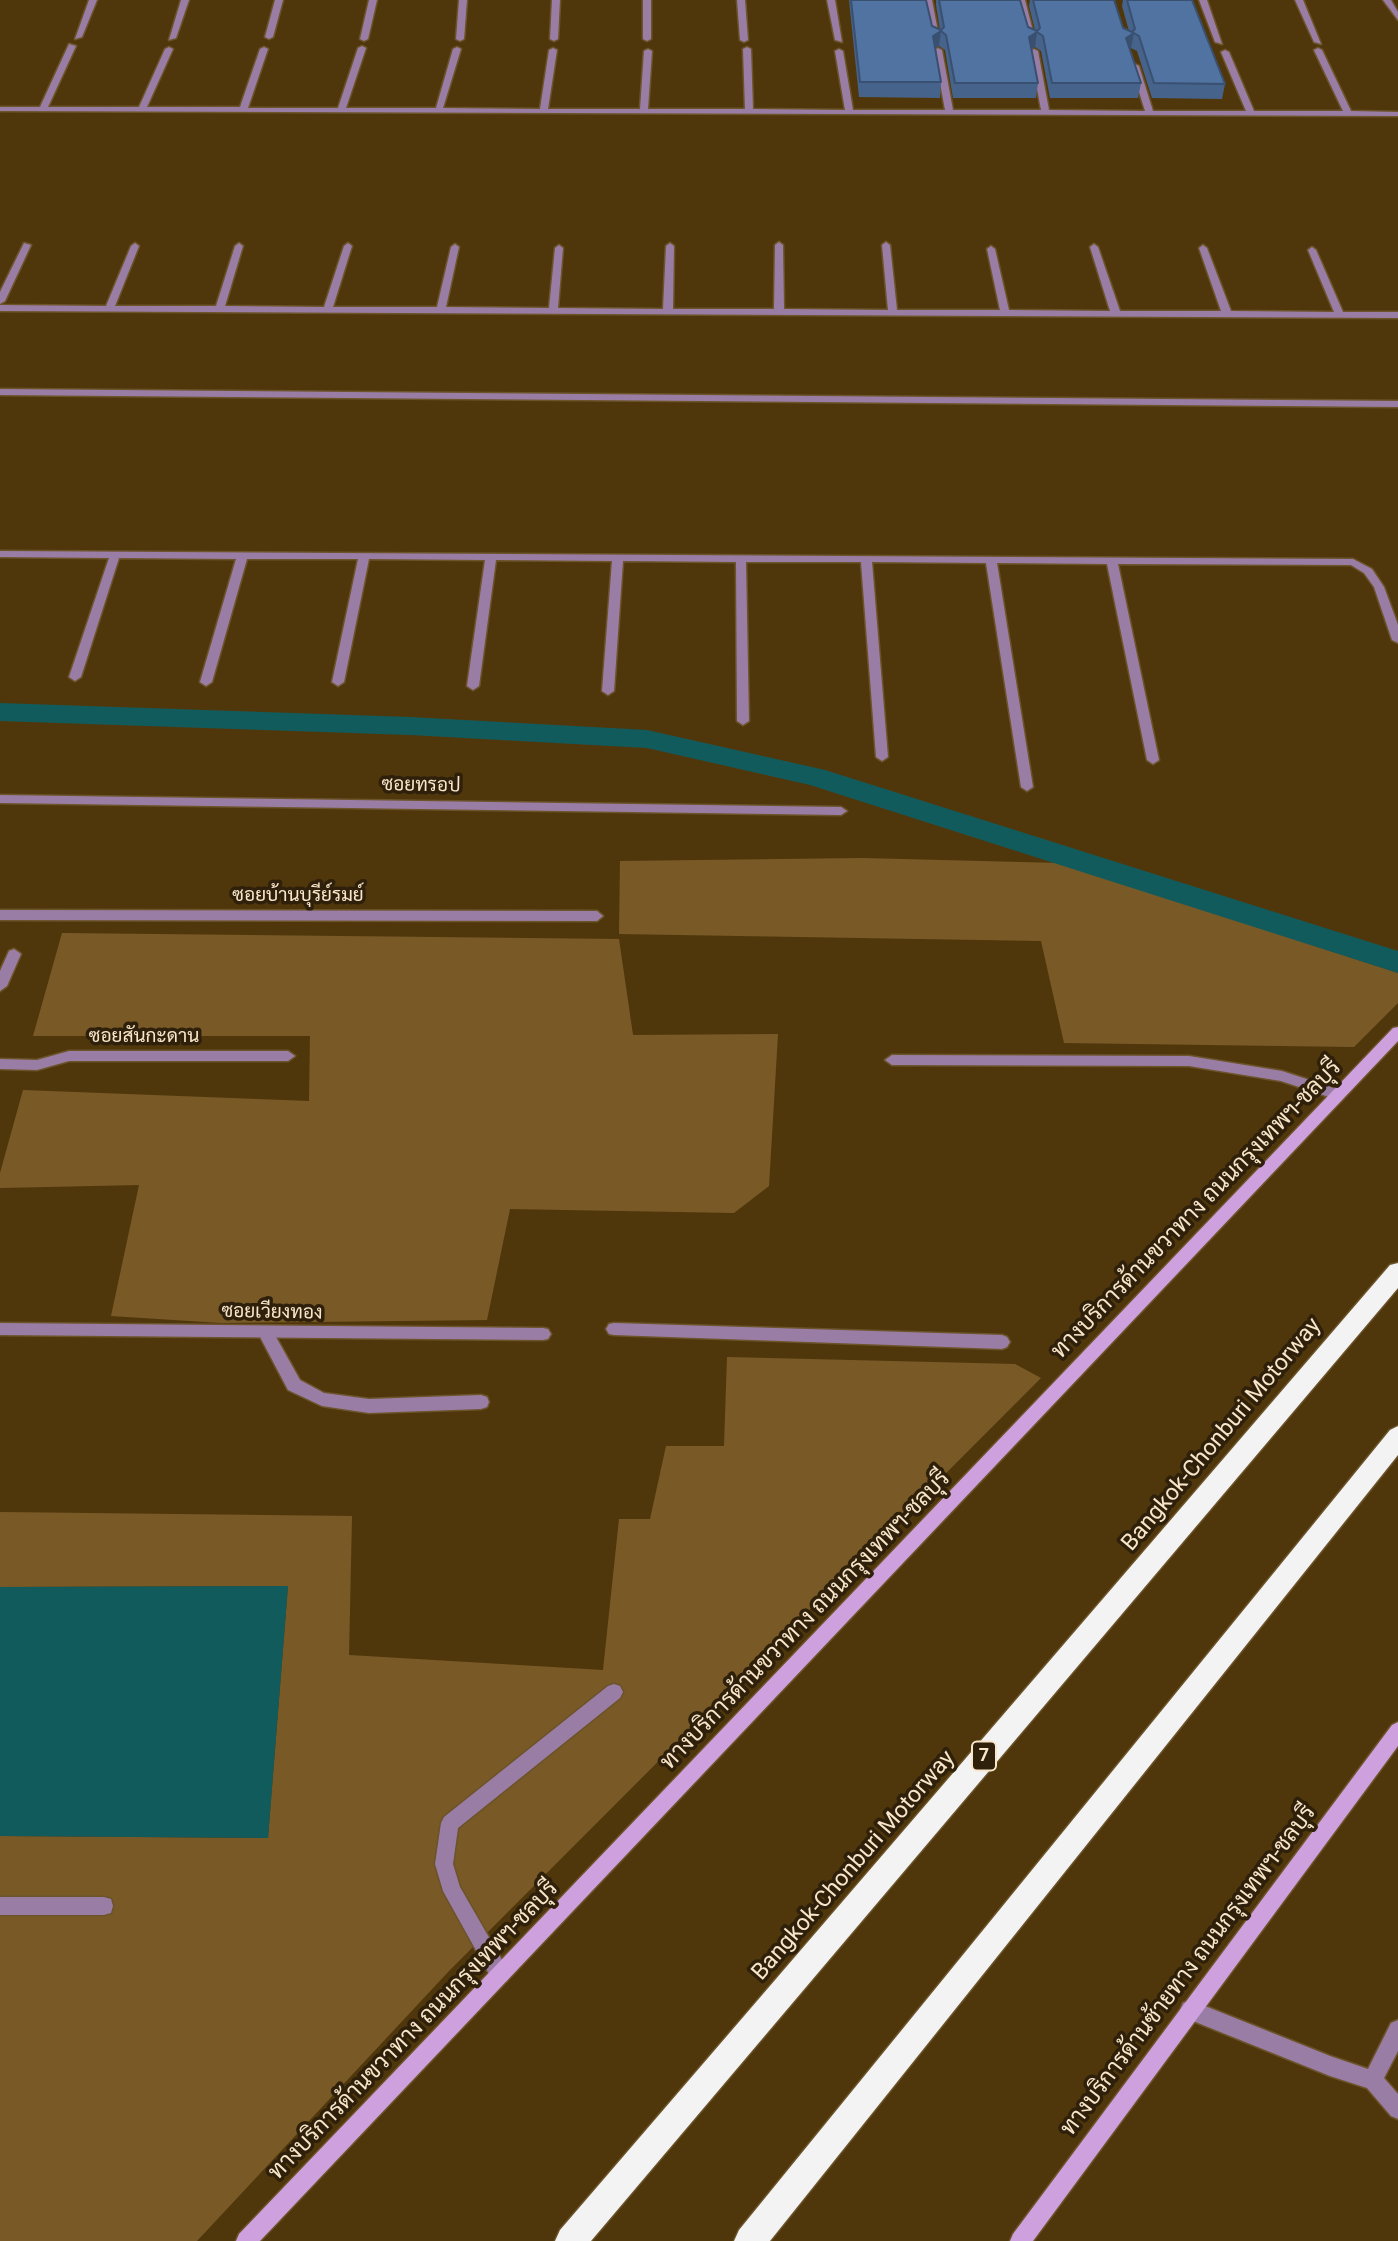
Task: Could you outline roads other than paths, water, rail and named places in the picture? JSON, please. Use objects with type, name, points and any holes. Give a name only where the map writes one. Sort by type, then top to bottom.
[{"type":"highway","name":"Bangkok-Chonburi Motorway","points":[[571,2241],[1398,1272]]},
{"type":"highway","points":[[750,2241],[1398,1437]]},
{"type":"main road","name":"ทางบริการด้านขวาทาง ถนนกรุงเทพฯ-ชลบุรี","points":[[246,2241],[1398,1032]]},
{"type":"main road","name":"ทางบริการด้านซ้ายทาง ถนนกรุงเทพฯ-ชลบุรี","points":[[1020,2241],[1398,1731]]},
{"type":"street","points":[[78,37],[93,0]]},
{"type":"street","points":[[172,38],[185,0]]},
{"type":"street","points":[[269,37],[279,0]]},
{"type":"street","points":[[341,110],[363,43],[373,0]]},
{"type":"street","points":[[460,39],[463,0]]},
{"type":"street","points":[[554,39],[556,0]]},
{"type":"street","points":[[647,0],[647,39]]},
{"type":"street","points":[[741,0],[744,40]]},
{"type":"street","points":[[831,0],[839,40]]},
{"type":"street","points":[[928,0],[937,40]]},
{"type":"street","points":[[1021,0],[1033,41]]},
{"type":"street","points":[[1203,0],[1219,42]]},
{"type":"street","points":[[1298,0],[1348,113]]},
{"type":"street","points":[[1387,0],[1398,18]]},
{"type":"street","points":[[43,109],[72,46]]},
{"type":"street","points":[[142,109],[169,49]]},
{"type":"street","points":[[243,110],[264,49]]},
{"type":"street","points":[[439,110],[457,49]]},
{"type":"street","points":[[747,49],[749,109]]},
{"type":"street","points":[[544,110],[553,50]]},
{"type":"street","points":[[938,50],[949,110]]},
{"type":"street","points":[[643,110],[648,51]]},
{"type":"street","points":[[839,51],[849,111]]},
{"type":"street","points":[[1034,51],[1045,111]]},
{"type":"street","points":[[1130,52],[1149,111]]},
{"type":"street","points":[[1225,52],[1250,112]]},
{"type":"street","points":[[0,109],[749,109],[1398,114]]},
{"type":"street","points":[[0,301],[27,245]]},
{"type":"street","points":[[779,245],[779,311]]},
{"type":"street","points":[[886,245],[894,312]]},
{"type":"street","points":[[110,308],[135,246]]},
{"type":"street","points":[[220,309],[239,246]]},
{"type":"street","points":[[328,309],[348,246]]},
{"type":"street","points":[[668,310],[670,246]]},
{"type":"street","points":[[442,309],[455,247]]},
{"type":"street","points":[[1094,247],[1116,314]]},
{"type":"street","points":[[553,310],[559,248]]},
{"type":"street","points":[[1203,248],[1227,314]]},
{"type":"street","points":[[991,249],[1005,313]]},
{"type":"street","points":[[1312,250],[1339,314]]},
{"type":"street","points":[[0,308],[1398,315]]},
{"type":"street","points":[[0,392],[1398,404]]},
{"type":"street","points":[[0,554],[1353,562],[1368,571],[1379,587],[1398,640]]},
{"type":"street","points":[[75,677],[115,555]]},
{"type":"street","points":[[206,682],[242,556]]},
{"type":"street","points":[[338,682],[364,557]]},
{"type":"street","points":[[473,686],[491,558]]},
{"type":"street","points":[[608,691],[618,558]]},
{"type":"street","points":[[741,559],[743,721]]},
{"type":"street","points":[[866,560],[882,757]]},
{"type":"street","points":[[991,561],[1027,787]]},
{"type":"street","points":[[1112,562],[1153,760]]},
{"type":"street","name":"ซอยทรอป","points":[[0,799],[841,811]]},
{"type":"street","name":"ซอยบ้านบุรีย์รมย์","points":[[0,915],[597,916]]},
{"type":"street","points":[[0,986],[14,954]]},
{"type":"street","name":"ซอยสันกะดาน","points":[[0,1064],[37,1065],[69,1056],[288,1056]]},
{"type":"street","points":[[892,1060],[1189,1060],[1282,1076],[1338,1095]]},
{"type":"street","name":"ซอยเวียงทอง","points":[[0,1329],[543,1334]]},
{"type":"street","points":[[614,1329],[1002,1342]]},
{"type":"street","points":[[266,1333],[294,1385],[322,1398],[369,1406],[481,1402]]},
{"type":"street","points":[[500,1975],[452,1891],[444,1864],[450,1823],[614,1692]]},
{"type":"street","points":[[0,1906],[104,1906]]},
{"type":"street","points":[[1190,2010],[1330,2066],[1373,2080],[1398,2109]]},
{"type":"street","points":[[1373,2080],[1398,2031]]},
{"type":"water","points":[[288,1586],[268,1838],[0,1836],[0,1587]]},
{"type":"waterway","points":[[0,712],[410,726],[647,739],[815,777],[1398,962]]}]
